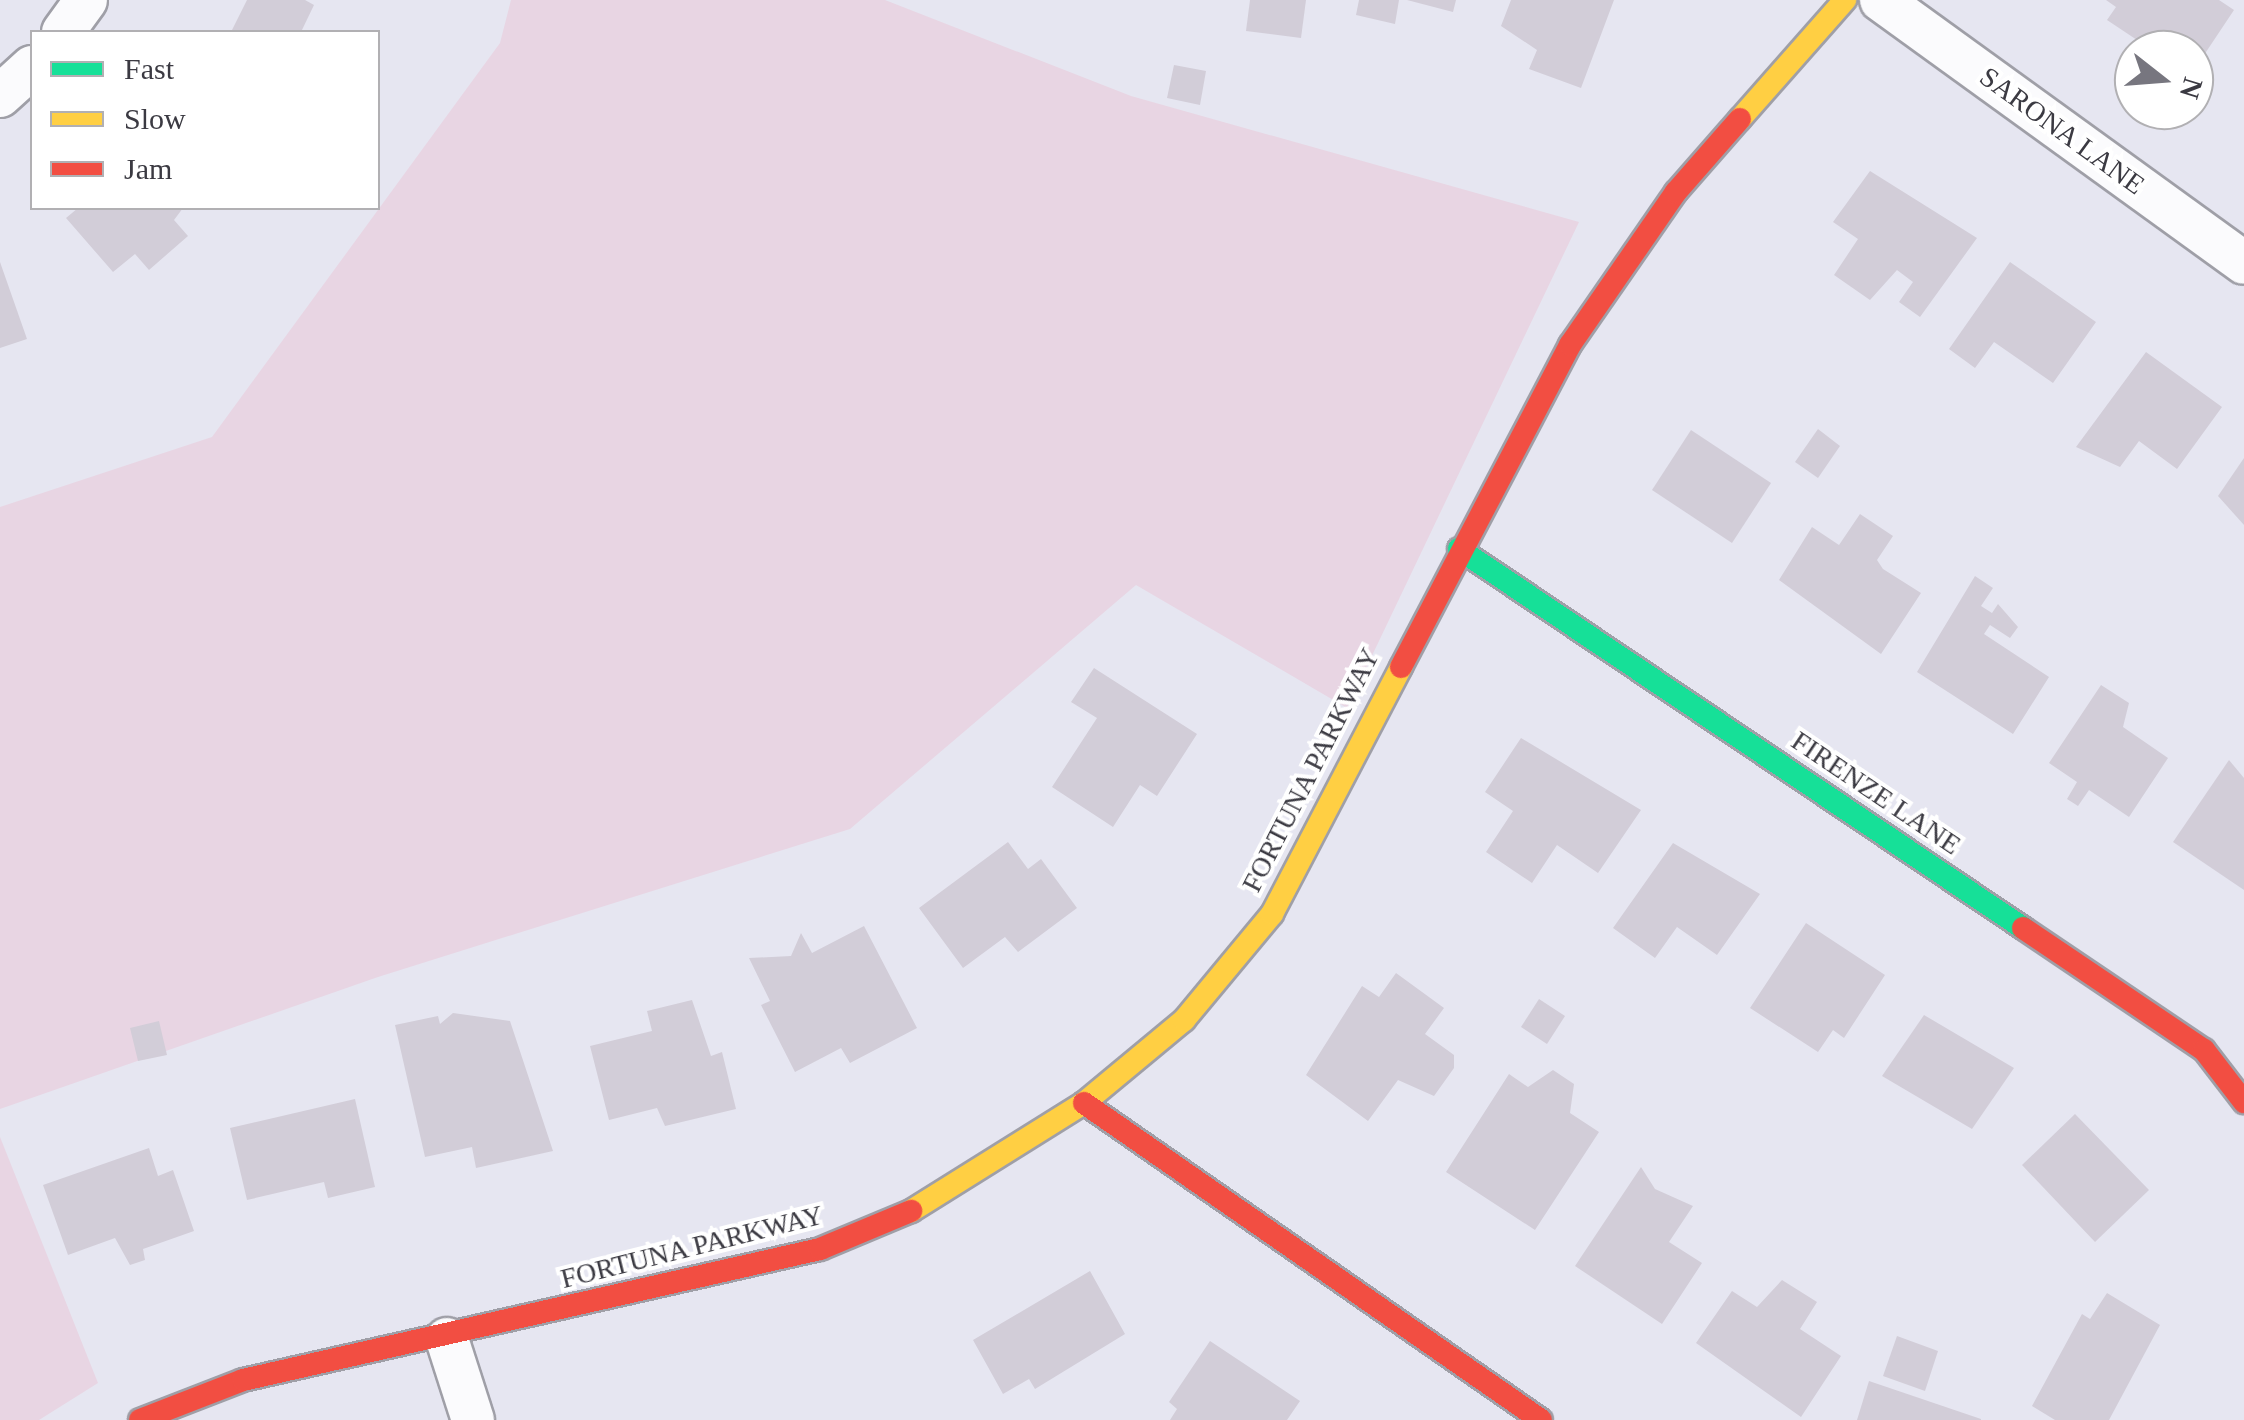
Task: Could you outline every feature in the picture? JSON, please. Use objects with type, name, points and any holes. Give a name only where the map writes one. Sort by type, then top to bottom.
[{"type":"street","points":[[64,30],[86,0]]},
{"type":"street","name":"FORTUNA PARKWAY","points":[[140,1420],[243,1380],[447,1339],[820,1249],[932,1202],[1084,1104],[1184,1020],[1272,914],[1459,549],[1570,345],[1676,192],[1845,0]]},
{"type":"street","name":"SARONA LANE","points":[[1881,0],[2244,262]]},
{"type":"street","points":[[0,96],[30,68]]},
{"type":"street","name":"FIRENZE LANE","points":[[1459,549],[2204,1050],[2244,1102]]},
{"type":"street","points":[[1084,1104],[1541,1420]]},
{"type":"street","points":[[447,1339],[473,1420]]},
{"type":"shaded area","points":[[511,0],[885,0],[1131,96],[1579,222],[1347,708],[1136,585],[850,829],[378,977],[0,1109],[0,507],[212,437],[500,43]]},
{"type":"shaded area","points":[[0,1137],[98,1383],[39,1420],[0,1420]]},
{"type":"building","points":[[247,0],[305,0],[314,5],[302,30],[232,30]]},
{"type":"building","points":[[1250,0],[1306,0],[1301,38],[1246,31]]},
{"type":"building","points":[[1359,0],[1399,0],[1395,24],[1356,15]]},
{"type":"building","points":[[1407,0],[1456,0],[1453,12]]},
{"type":"building","points":[[1511,0],[1614,0],[1581,88],[1529,69],[1537,50],[1501,26]]},
{"type":"building","points":[[2106,0],[2219,0],[2234,10],[2214,40],[2214,30],[2122,30],[2107,20],[2116,7]]},
{"type":"building","points":[[1174,65],[1206,71],[1200,105],[1167,98]]},
{"type":"building","points":[[1870,171],[1977,238],[1920,317],[1899,302],[1913,282],[1897,270],[1870,300],[1834,275],[1858,239],[1833,222]]},
{"type":"building","points":[[76,210],[182,210],[174,220],[188,236],[149,270],[135,254],[113,272],[66,218]]},
{"type":"building","points":[[0,262],[27,339],[0,348]]},
{"type":"building","points":[[2010,262],[2096,322],[2053,383],[1994,342],[1975,368],[1949,349]]},
{"type":"building","points":[[2146,352],[2222,407],[2177,469],[2139,441],[2120,467],[2076,447]]},
{"type":"building","points":[[1818,429],[1840,446],[1818,478],[1795,462]]},
{"type":"building","points":[[1691,430],[1771,483],[1732,543],[1652,490]]},
{"type":"building","points":[[2244,458],[2244,525],[2218,496]]},
{"type":"building","points":[[1860,514],[1893,536],[1877,560],[1883,569],[1921,593],[1881,654],[1779,580],[1812,527],[1839,545]]},
{"type":"building","points":[[1975,576],[1993,588],[1981,606],[1992,613],[1998,604],[2018,627],[2010,638],[1990,625],[1984,634],[2049,677],[2013,734],[1917,672]]},
{"type":"building","points":[[1094,668],[1197,734],[1157,796],[1140,785],[1113,827],[1052,787],[1097,718],[1071,702]]},
{"type":"building","points":[[2101,685],[2129,703],[2123,727],[2168,758],[2129,817],[2089,790],[2078,806],[2067,799],[2077,782],[2049,763]]},
{"type":"building","points":[[1521,738],[1641,810],[1598,873],[1557,845],[1532,883],[1486,852],[1513,811],[1485,792]]},
{"type":"building","points":[[2229,760],[2244,778],[2244,890],[2173,842]]},
{"type":"building","points":[[1008,842],[1028,869],[1041,859],[1077,908],[1018,952],[1005,937],[963,968],[919,908]]},
{"type":"building","points":[[1673,843],[1760,894],[1717,955],[1677,927],[1655,958],[1613,928]]},
{"type":"building","points":[[1806,923],[1885,975],[1844,1038],[1833,1030],[1818,1052],[1750,1008]]},
{"type":"building","points":[[864,926],[917,1028],[850,1063],[841,1048],[795,1072],[761,1005],[770,1001],[749,958],[791,956],[801,933],[812,953]]},
{"type":"building","points":[[1396,973],[1444,1008],[1425,1034],[1454,1055],[1454,1068],[1434,1096],[1398,1080],[1368,1121],[1306,1075],[1362,986],[1379,997]]},
{"type":"building","points":[[1539,999],[1565,1016],[1547,1044],[1521,1027]]},
{"type":"building","points":[[692,1000],[711,1056],[722,1052],[736,1109],[665,1126],[657,1108],[609,1120],[590,1046],[652,1031],[647,1011]]},
{"type":"building","points":[[453,1013],[510,1021],[553,1151],[476,1168],[472,1147],[425,1157],[395,1025],[438,1016],[440,1024]]},
{"type":"building","points":[[1924,1015],[2014,1068],[1972,1129],[1882,1076]]},
{"type":"building","points":[[159,1021],[167,1055],[138,1061],[130,1028]]},
{"type":"building","points":[[1553,1070],[1574,1084],[1570,1113],[1599,1132],[1535,1230],[1446,1172],[1509,1074],[1528,1087]]},
{"type":"building","points":[[355,1099],[375,1187],[328,1198],[324,1182],[247,1200],[230,1128]]},
{"type":"building","points":[[2075,1114],[2149,1190],[2095,1242],[2022,1165]]},
{"type":"building","points":[[149,1148],[158,1176],[173,1170],[194,1231],[143,1249],[145,1260],[130,1265],[115,1238],[68,1255],[43,1185]]},
{"type":"building","points":[[1641,1167],[1655,1189],[1693,1206],[1669,1242],[1702,1263],[1662,1324],[1575,1266]]},
{"type":"building","points":[[1090,1271],[1125,1334],[1035,1389],[1029,1379],[1003,1394],[973,1340]]},
{"type":"building","points":[[1782,1280],[1817,1302],[1800,1329],[1841,1356],[1801,1417],[1696,1343],[1732,1291],[1757,1307]]},
{"type":"building","points":[[2107,1293],[2160,1325],[2109,1420],[2055,1420],[2032,1406],[2082,1314],[2090,1319]]},
{"type":"building","points":[[1897,1336],[1938,1351],[1925,1391],[1883,1376]]},
{"type":"building","points":[[1210,1341],[1300,1401],[1287,1420],[1170,1420],[1177,1409],[1169,1402]]},
{"type":"building","points":[[1869,1381],[1981,1419],[1981,1420],[1857,1420]]},
{"type":"traffic: fast","points":[[1459,549],[2023,928]]},
{"type":"traffic: slow","points":[[1740,119],[1845,0]]},
{"type":"traffic: slow","points":[[911,1211],[1084,1103],[1184,1020],[1272,914],[1401,667]]},
{"type":"traffic: jam","points":[[1401,667],[1570,345],[1676,192],[1740,119]]},
{"type":"traffic: jam","points":[[2023,928],[2204,1050],[2244,1102]]},
{"type":"traffic: jam","points":[[1084,1103],[1541,1420]]},
{"type":"traffic: jam","points":[[140,1420],[243,1380],[820,1249],[911,1211]]}]
